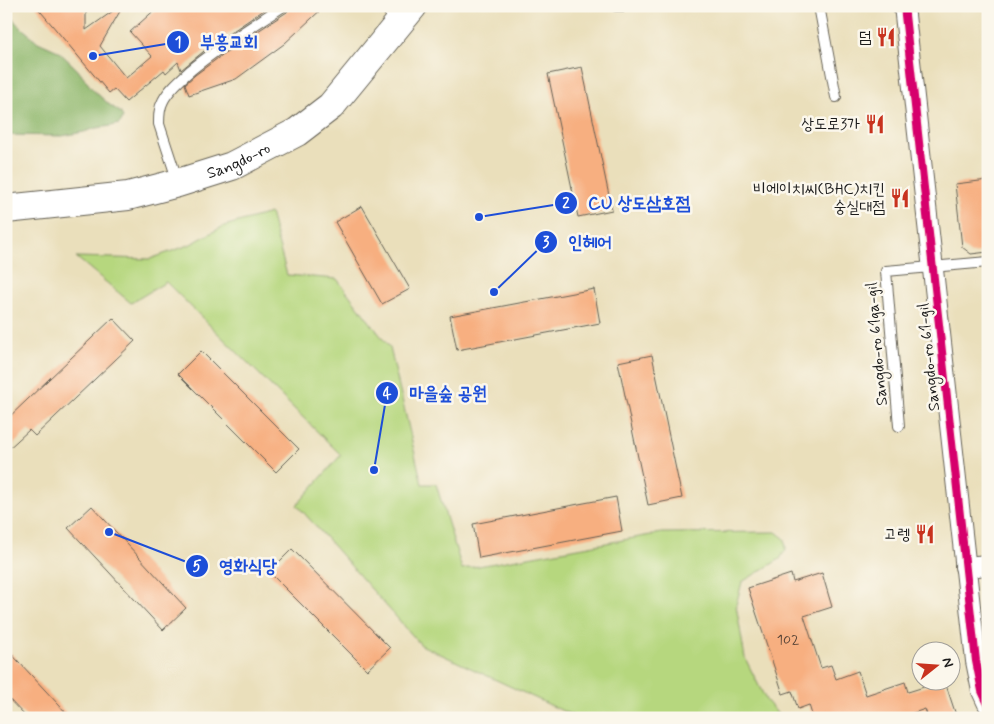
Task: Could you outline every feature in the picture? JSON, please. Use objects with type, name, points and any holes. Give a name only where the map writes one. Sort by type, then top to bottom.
[{"type":"main road","name":"Sangdo-ro","points":[[6,208],[128,196],[232,166],[297,132],[330,106],[399,12]]},
{"type":"street","name":"Sangdo-ro 61-gil","points":[[904,6],[976,661],[982,691],[988,704]]},
{"type":"street","points":[[965,567],[988,565]]},
{"type":"lane","points":[[178,183],[159,124],[162,101],[183,77],[210,54],[283,6]]},
{"type":"lane","points":[[616,6],[624,6]]},
{"type":"lane","points":[[818,6],[836,97]]},
{"type":"lane","name":"Sangdo-ro 61ga-gil","points":[[899,426],[886,271],[988,262]]},
{"type":"green space","points":[[6,8],[16,23],[38,42],[58,51],[77,69],[93,90],[120,112],[123,117],[119,124],[62,136],[6,135]]},
{"type":"green space","points":[[270,213],[287,275],[337,279],[390,348],[422,484],[436,484],[462,569],[662,533],[776,532],[785,539],[786,549],[780,559],[742,582],[736,605],[745,658],[766,700],[781,718],[578,718],[421,645],[297,505],[341,455],[166,282],[131,303],[76,257],[150,259],[189,245],[224,226]]},
{"type":"building","points":[[36,6],[86,6],[86,30],[120,6],[123,6],[100,46],[126,78],[152,56],[130,32],[159,6],[270,6],[209,47],[181,70],[178,62],[166,73],[164,70],[126,102],[114,89],[109,93]]},
{"type":"building","points":[[290,6],[325,6],[284,44],[236,79],[189,95],[185,84],[195,75],[287,12]]},
{"type":"building","points":[[582,67],[612,210],[578,217],[548,74]]},
{"type":"building","points":[[988,180],[988,252],[971,254],[962,247],[955,184]]},
{"type":"building","points":[[362,206],[410,289],[382,304],[335,222]]},
{"type":"building","points":[[594,289],[600,323],[457,350],[450,316]]},
{"type":"building","points":[[113,318],[135,341],[35,436],[29,430],[6,451],[6,420]]},
{"type":"building","points":[[201,351],[299,449],[276,472],[178,374]]},
{"type":"building","points":[[652,355],[682,498],[648,505],[618,362]]},
{"type":"building","points":[[616,497],[622,531],[479,558],[473,524]]},
{"type":"building","points":[[92,506],[186,608],[163,630],[68,528]]},
{"type":"building","points":[[292,549],[390,648],[367,670],[269,572]]},
{"type":"building","points":[[822,573],[832,607],[804,616],[821,668],[831,665],[836,679],[858,671],[866,695],[905,682],[908,692],[948,692],[957,718],[928,718],[925,709],[899,718],[813,718],[809,705],[798,709],[792,691],[783,694],[748,588],[791,574],[793,582]]},
{"type":"building","points":[[6,648],[71,718],[27,718],[6,696]]},
{"type":"cycle path","points":[[904,6],[976,661],[982,691],[988,704]]},
{"type":"place","name":"덤","points":[[886,37]]},
{"type":"place","name":"부흥교회","points":[[93,56]]},
{"type":"place","name":"상도로3가","points":[[875,124]]},
{"type":"place","name":"비에이치씨(BHC)치킨 숭실대점","points":[[900,198]]},
{"type":"place","name":"CU 상도삼호점","points":[[479,217]]},
{"type":"place","name":"인헤어","points":[[494,292]]},
{"type":"place","name":"마을숲 공원","points":[[374,470]]},
{"type":"place","name":"영화식당","points":[[109,532]]},
{"type":"place","name":"고렝","points":[[925,534]]}]
